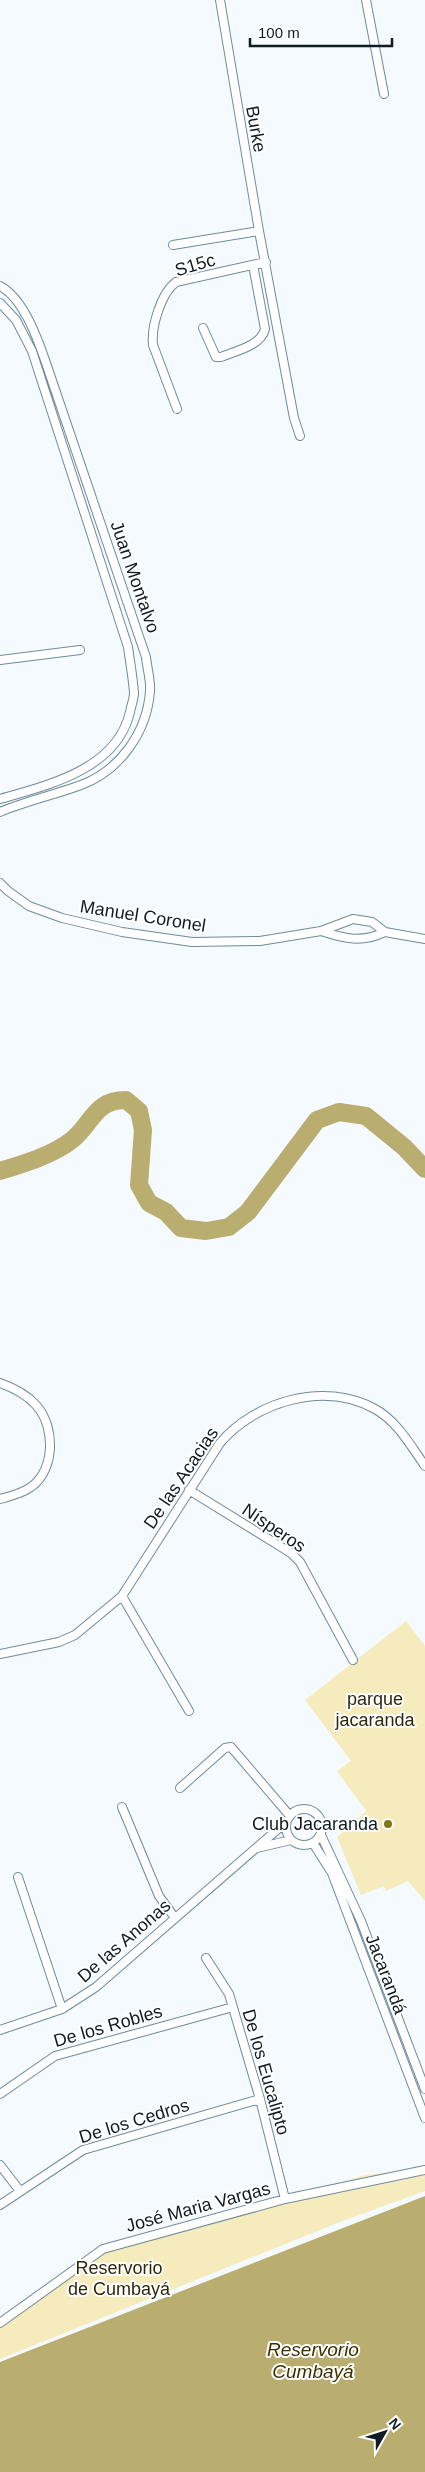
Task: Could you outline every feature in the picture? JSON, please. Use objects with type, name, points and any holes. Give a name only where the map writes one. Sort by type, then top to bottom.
[{"type":"street","name":"Burke","points":[[220,0],[259,231],[294,418],[300,436]]},
{"type":"street","points":[[366,0],[384,94]]},
{"type":"street","points":[[173,245],[259,231]]},
{"type":"street","name":"S15c","points":[[177,409],[153,345],[152,336],[153,326],[169,290],[176,282],[266,262]]},
{"type":"street","points":[[203,328],[213,352],[216,356],[221,357],[257,342],[263,336],[265,329],[253,265]]},
{"type":"street","name":"Juan Montalvo","points":[[0,286],[22,309],[45,360],[146,657],[150,690],[142,724],[134,742],[121,759],[102,774],[82,785],[0,812]]},
{"type":"street","name":"Juan Montalvo","points":[[0,303],[16,320],[36,363],[128,647],[134,694],[127,723],[115,744],[102,758],[77,773],[0,799]]},
{"type":"street","points":[[36,363],[45,360]]},
{"type":"street","points":[[0,660],[80,650]]},
{"type":"street","name":"Manuel Coronel","points":[[0,883],[29,906],[70,920],[192,942],[260,941],[322,931],[352,919],[372,922],[385,932],[425,939]]},
{"type":"street","name":"Manuel Coronel","points":[[322,931],[346,939],[364,939],[385,932]]},
{"type":"street","points":[[0,1383],[19,1390],[36,1405],[42,1414],[51,1451],[42,1476],[27,1490],[0,1499]]},
{"type":"street","name":"De las Acacias","points":[[0,1654],[42,1646],[67,1638],[122,1596],[220,1443],[231,1429],[270,1407],[312,1394],[344,1397],[375,1409],[398,1428],[425,1466]]},
{"type":"street","name":"Nísperos","points":[[189,1490],[291,1553],[300,1562],[353,1660]]},
{"type":"street","points":[[122,1596],[189,1711]]},
{"type":"street","points":[[180,1788],[225,1748],[231,1747],[288,1819],[288,1834],[291,1840],[301,1845],[313,1843],[321,1835],[322,1827],[316,1813],[310,1809],[302,1809],[288,1819]]},
{"type":"street","points":[[122,1806],[153,1884],[175,1918]]},
{"type":"street","name":"De las Anonas","points":[[0,2030],[62,2009],[96,1987],[288,1819]]},
{"type":"street","name":"Jacarandá","points":[[321,1835],[361,1921],[425,2089]]},
{"type":"street","points":[[253,1850],[291,1840]]},
{"type":"street","name":"Jacarandá","points":[[313,1843],[332,1873],[425,2118]]},
{"type":"street","points":[[18,1877],[62,2009]]},
{"type":"street","name":"De los Eucalipto","points":[[206,1958],[224,1984],[233,2007],[260,2099],[285,2199]]},
{"type":"street","name":"De los Robles","points":[[0,2094],[54,2056],[233,2007]]},
{"type":"street","points":[[391,2027],[400,2024]]},
{"type":"street","name":"De los Cedros","points":[[0,2205],[83,2150],[260,2099]]},
{"type":"street","points":[[0,2164],[20,2191]]},
{"type":"street","name":"José Maria Vargas","points":[[0,2323],[103,2249],[285,2199],[425,2170]]},
{"type":"green space","name":"parque jacaranda","points":[[406,1621],[425,1646],[425,1901],[408,1881],[386,1891],[384,1886],[361,1895],[337,1837],[366,1811],[337,1771],[351,1761],[305,1700]]},
{"type":"green space","name":"Reservorio de Cumbayá","points":[[425,2169],[425,2191],[340,2222],[0,2359],[0,2327],[105,2252],[365,2175]]},
{"type":"water","name":"Reservorio Cumbayá","points":[[425,2196],[425,2472],[0,2472],[0,2362]]},
{"type":"waterway","points":[[0,1171],[56,1150],[72,1140],[100,1108],[115,1101],[126,1100],[139,1111],[143,1130],[139,1185],[149,1203],[166,1212],[181,1228],[206,1231],[229,1227],[248,1212],[317,1120],[339,1112],[366,1116],[404,1147],[425,1169]]},
{"type":"place","name":"Club Jacaranda","points":[[388,1824]]}]
